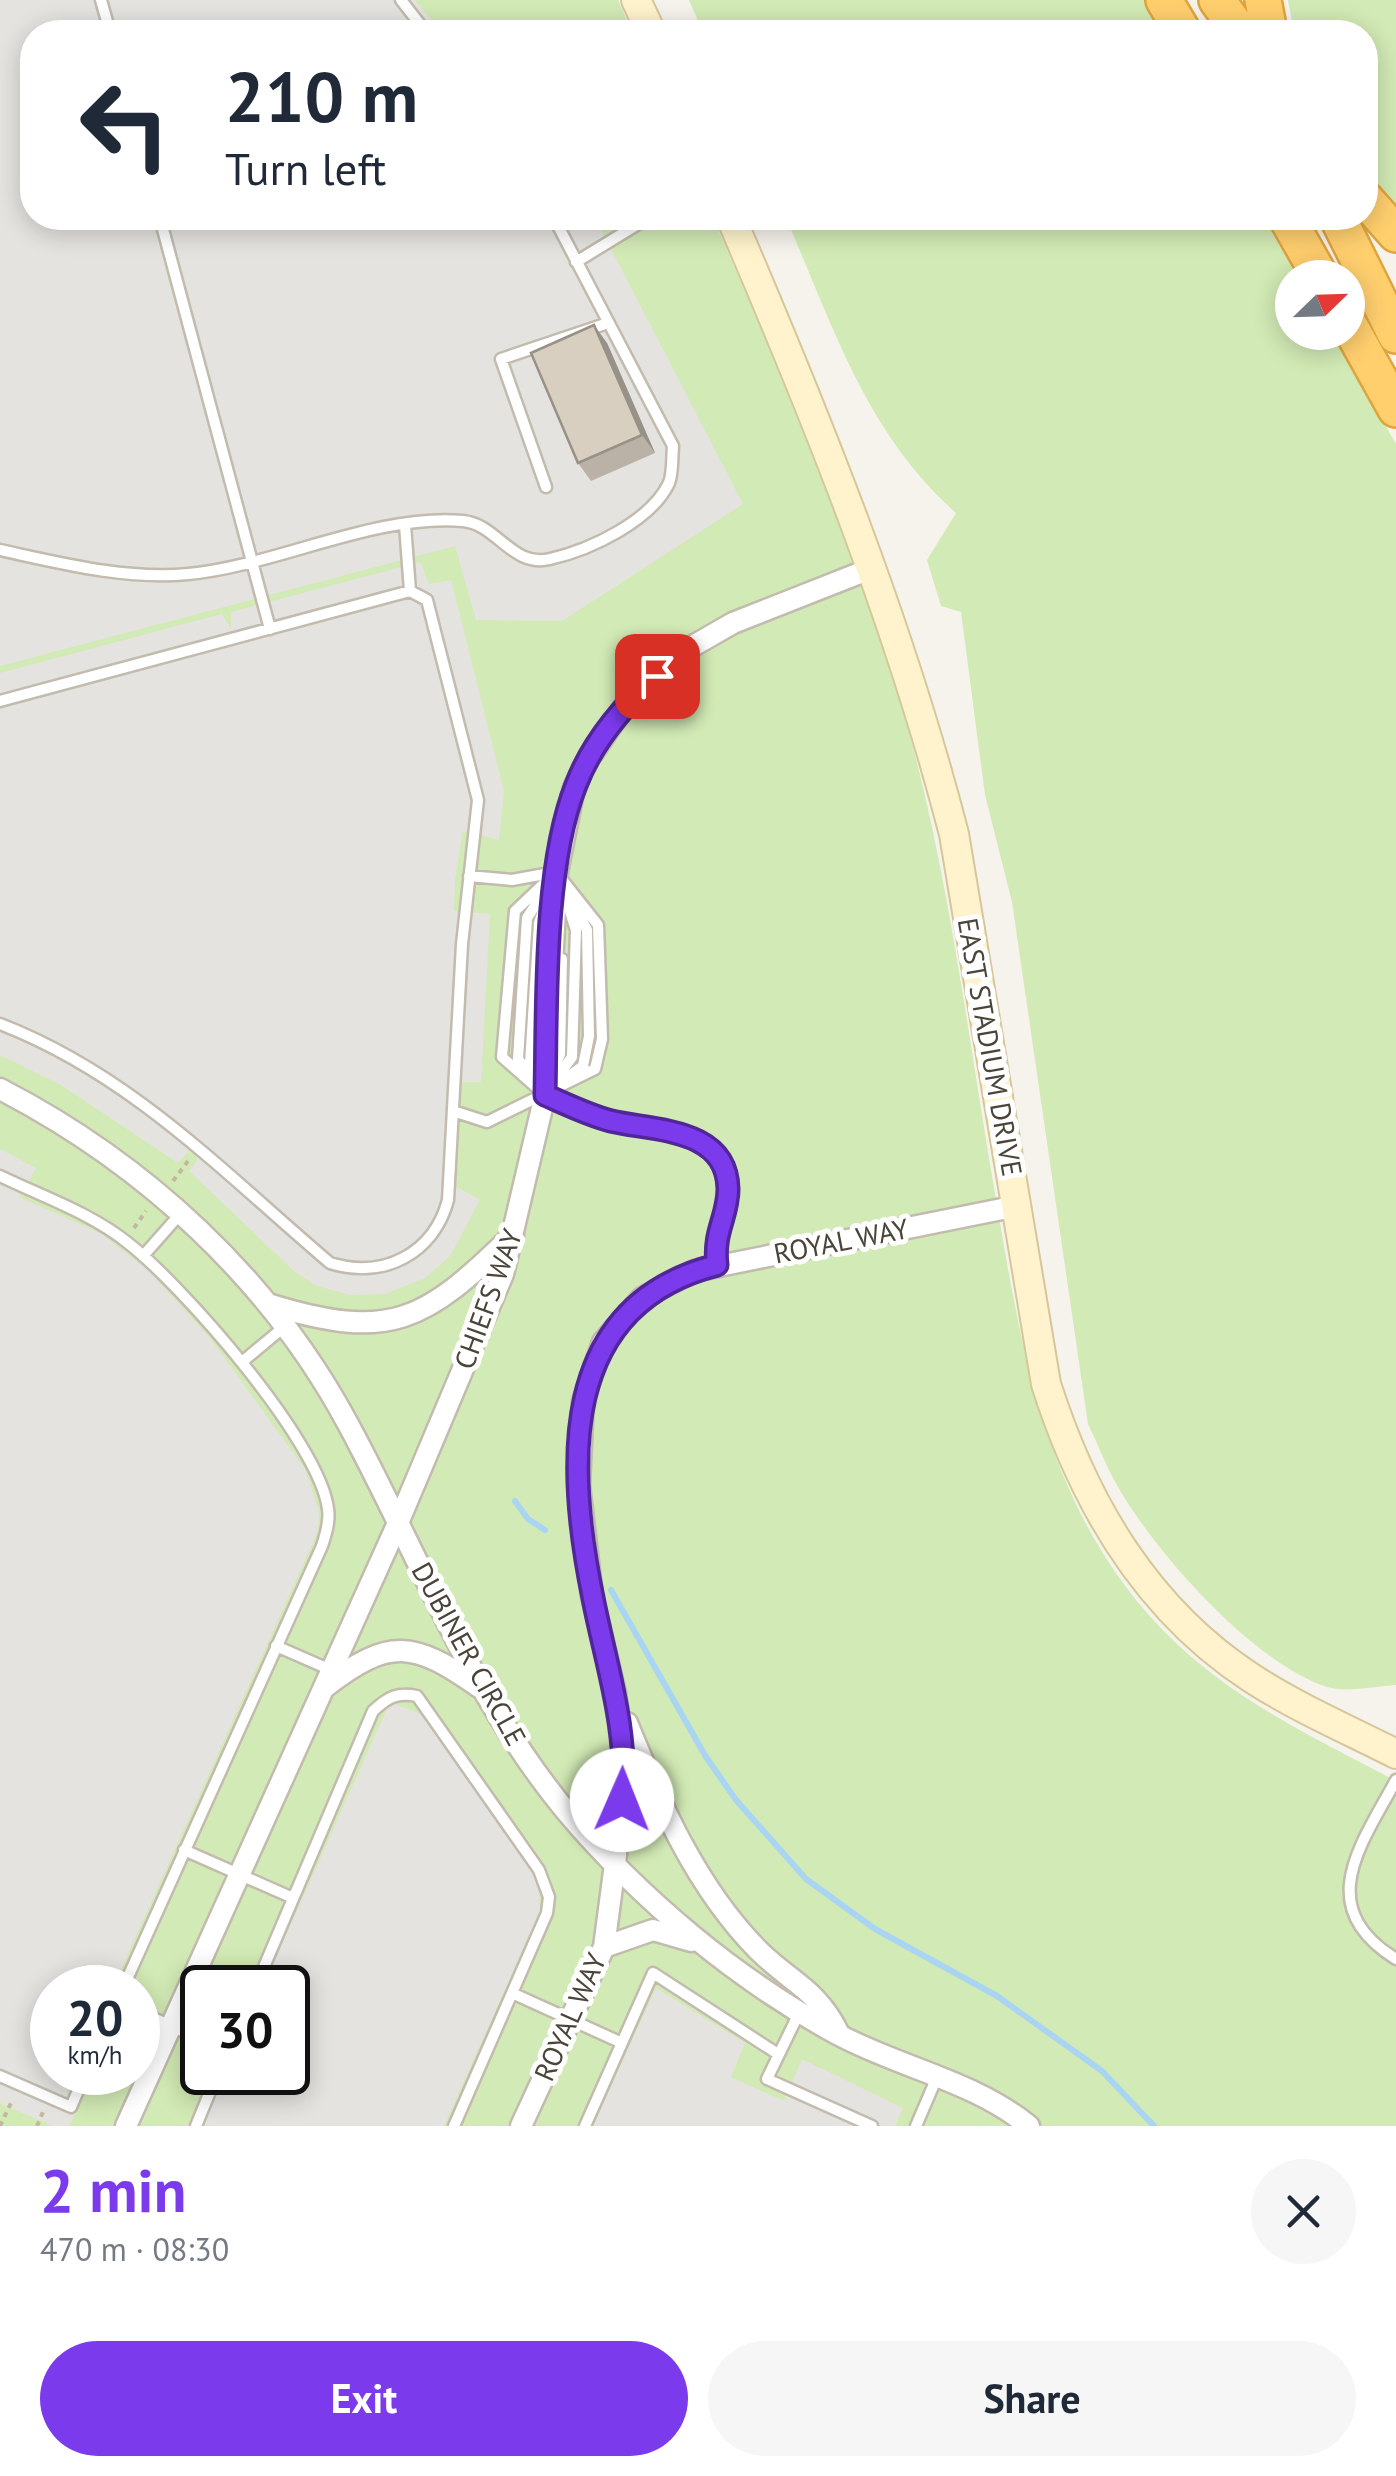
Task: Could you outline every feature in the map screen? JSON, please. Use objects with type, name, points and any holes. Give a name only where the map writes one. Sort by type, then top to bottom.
[{"type":"highway","points":[[1378,214],[1396,234]]},
{"type":"highway","points":[[1295,230],[1312,260]]},
{"type":"highway","points":[[1344,230],[1396,335]]},
{"type":"highway","points":[[1363,350],[1396,409]]},
{"type":"main road","name":"EAST STADIUM DRIVE","points":[[735,230],[822,428],[936,762],[954,834],[1046,1384],[1067,1450],[1101,1520],[1169,1608],[1254,1680],[1396,1754]]},
{"type":"street","name":"CHIEFS WAY","points":[[126,2126],[398,1523],[503,1274],[545,1095],[550,928],[574,788],[628,701],[686,650],[734,623],[870,570]]},
{"type":"street","name":"DUBINER CIRCLE","points":[[0,1089],[109,1155],[181,1212],[268,1304],[347,1422],[515,1742],[566,1810],[615,1864],[719,1954],[800,2010],[840,2035],[977,2093],[1029,2126]]},
{"type":"street","name":"ROYAL WAY","points":[[521,2126],[604,1947],[615,1864],[625,1768],[615,1693],[584,1542],[580,1485],[582,1401],[604,1342],[620,1319],[666,1282],[717,1265],[1017,1206]]},
{"type":"street","points":[[268,1304],[352,1325],[392,1320],[456,1291],[514,1234]]},
{"type":"street","points":[[326,1679],[372,1654],[400,1649],[428,1654],[485,1691]]},
{"type":"street","points":[[615,1693],[659,1800],[699,1876],[758,1950],[825,2005],[840,2035]]},
{"type":"street","points":[[604,1947],[653,1930],[674,1933],[719,1954]]},
{"type":"lane","points":[[400,0],[416,20]]},
{"type":"lane","points":[[163,230],[270,629]]},
{"type":"lane","points":[[0,550],[90,569],[187,575],[405,526],[466,521],[520,557],[546,561],[588,547],[649,510],[670,481],[672,446],[560,230]]},
{"type":"lane","points":[[576,262],[628,230]]},
{"type":"lane","points":[[546,487],[502,359],[608,323]]},
{"type":"lane","points":[[405,526],[410,591]]},
{"type":"lane","points":[[0,701],[410,591],[427,600],[476,780],[478,800],[469,876],[448,1200],[442,1223],[425,1244],[386,1266],[349,1269],[330,1263],[199,1146],[94,1070],[0,1024]]},
{"type":"lane","points":[[469,876],[512,880],[557,872]]},
{"type":"lane","points":[[453,1111],[487,1122],[595,1069],[602,1039],[598,924],[557,872]]},
{"type":"lane","points":[[557,872],[515,911],[502,1057],[545,1095],[611,1121],[680,1133],[714,1154],[728,1188],[714,1242],[717,1265]]},
{"type":"lane","points":[[0,1176],[105,1227],[182,1292],[242,1362],[311,1464],[328,1507],[322,1546],[133,1965]]},
{"type":"lane","points":[[143,1256],[181,1212]]},
{"type":"lane","points":[[242,1362],[285,1326]]},
{"type":"lane","points":[[276,1646],[326,1679]]},
{"type":"lane","points":[[265,1965],[374,1711],[387,1698],[402,1693],[417,1696],[429,1706],[547,1882],[547,1913],[454,2126]]},
{"type":"lane","points":[[1396,1780],[1355,1857],[1349,1879],[1350,1904],[1360,1930],[1396,1958]]},
{"type":"lane","points":[[184,1850],[293,1898]]},
{"type":"lane","points":[[585,2126],[654,1973],[778,2054]]},
{"type":"lane","points":[[512,1993],[622,2044]]},
{"type":"lane","points":[[800,2010],[767,2079],[872,2126]]},
{"type":"lane","points":[[160,2020],[180,2029]]},
{"type":"lane","points":[[0,2076],[30,2089]]},
{"type":"lane","points":[[916,2126],[937,2078]]},
{"type":"lane","points":[[43,2095],[71,2107],[76,2095]]},
{"type":"lane","points":[[196,2126],[209,2095]]},
{"type":"path","points":[[173,1181],[199,1146]]},
{"type":"path","points":[[131,1232],[150,1206]]},
{"type":"path","points":[[0,2126],[20,2085]]},
{"type":"green space","points":[[0,0],[618,0],[627,20],[20,20],[20,230],[718,230],[824,480],[895,682],[947,905],[1026,1359],[1066,1482],[1095,1539],[1131,1594],[1177,1644],[1254,1703],[1396,1781],[1396,2126],[0,2126]]},
{"type":"green space","points":[[689,0],[1148,0],[1159,20],[698,20]]},
{"type":"green space","points":[[1288,0],[1396,0],[1396,208],[1378,185],[1378,20],[1292,20]]},
{"type":"green space","points":[[791,230],[1276,230],[1293,260],[1275,260],[1275,350],[1343,350],[1396,444],[1396,1685],[1327,1687],[1298,1674],[1238,1631],[1156,1543],[1114,1479],[1088,1424],[1012,902],[985,795],[961,612],[941,606],[927,560],[956,513],[898,448],[855,376]]},
{"type":"shaded area","points":[[0,0],[415,0],[431,20],[20,20],[20,230],[601,230],[743,504],[562,621],[476,620],[455,546],[0,666]]},
{"type":"shaded area","points":[[420,562],[429,584],[451,580],[504,792],[499,840],[463,831],[455,879],[454,911],[490,914],[481,1082],[462,1082],[455,1186],[480,1200],[450,1256],[425,1278],[385,1294],[350,1295],[317,1286],[295,1272],[189,1171],[197,1161],[196,1154],[188,1152],[178,1163],[61,1085],[0,1055],[0,673],[222,614],[231,629],[231,612]]},
{"type":"shaded area","points":[[0,1149],[36,1168],[19,1197],[102,1234],[150,1272],[210,1338],[305,1469],[319,1511],[318,1531],[123,1965],[30,1965],[30,2095],[72,2095],[81,2100],[69,2126],[52,2126],[0,2103]]},
{"type":"shaded area","points":[[390,1702],[425,1716],[538,1879],[540,1911],[444,2126],[201,2126],[215,2095],[310,2095],[310,1965],[273,1965]]},
{"type":"shaded area","points":[[656,1988],[745,2043],[731,2077],[784,2101],[802,2059],[903,2108],[895,2126],[593,2126]]},
{"type":"building","points":[[594,325],[642,435],[578,463],[531,353]]},
{"type":"waterway","points":[[515,1501],[528,1519],[545,1530]]},
{"type":"waterway","points":[[611,1590],[706,1757],[736,1800],[806,1879],[875,1929],[997,1996],[1102,2071],[1154,2126]]},
{"type":"route","points":[[622,1800],[625,1768],[615,1693],[592,1596],[584,1542],[579,1430],[582,1401],[604,1342],[620,1319],[666,1282],[717,1265],[714,1242],[728,1188],[722,1165],[696,1139],[611,1121],[545,1095],[550,928],[574,788],[585,764],[628,701],[657,676]]}]
